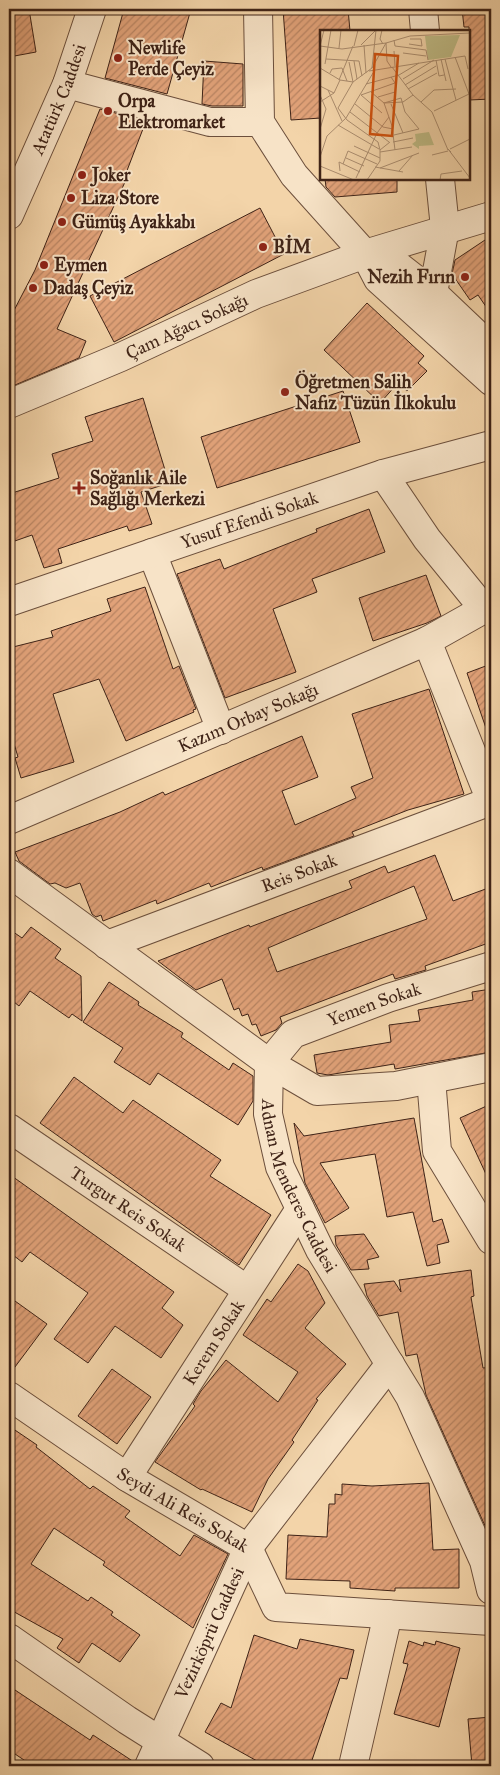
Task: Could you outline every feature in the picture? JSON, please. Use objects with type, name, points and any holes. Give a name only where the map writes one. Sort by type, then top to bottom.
[{"type":"street","name":"Atatürk Caddesi","points":[[9,215],[67,84],[92,9]]},
{"type":"street","points":[[258,9],[260,122],[294,176],[365,254],[378,279],[491,381]]},
{"type":"street","points":[[423,9],[425,30]]},
{"type":"street","points":[[67,84],[210,122],[260,122]]},
{"type":"street","points":[[433,293],[445,228],[440,180]]},
{"type":"street","name":"Çam Ağacı Sokağı","points":[[9,404],[121,358],[256,294],[365,254],[445,228],[491,216]]},
{"type":"street","points":[[365,254],[392,261],[433,293],[491,348]]},
{"type":"street","name":"Yusuf Efendi Sokak","points":[[9,602],[383,474],[491,445]]},
{"type":"street","name":"Kazım Orbay Sokağı","points":[[9,820],[427,641],[484,609],[427,539],[383,474]]},
{"type":"street","points":[[152,553],[221,730]]},
{"type":"street","points":[[427,641],[491,801]]},
{"type":"street","name":"Reis Sokak","points":[[107,945],[491,801]]},
{"type":"street","points":[[9,873],[269,1063],[317,1091],[396,1086],[491,1067]]},
{"type":"street","name":"Yemen Sokak","points":[[269,1063],[293,1034],[388,998],[491,966]]},
{"type":"street","name":"Adnan Menderes Caddesi","points":[[269,1063],[268,1114],[280,1167],[320,1250],[390,1364],[418,1414],[484,1561],[491,1590]]},
{"type":"street","points":[[431,1079],[437,1151],[491,1240]]},
{"type":"street","name":"Turgut Reis Sokak","points":[[9,1128],[246,1289]]},
{"type":"street","name":"Kerem Sokak","points":[[127,1477],[246,1289],[300,1208]]},
{"type":"street","name":"Vezirköprü Caddesi","points":[[149,1766],[248,1548],[390,1364]]},
{"type":"street","name":"Seydi Ali Reis Sokak","points":[[9,1396],[127,1477],[248,1548],[276,1607],[491,1621]]},
{"type":"street","points":[[353,1766],[388,1614]]},
{"type":"street","points":[[9,1638],[159,1741],[200,1766]]},
{"type":"building","points":[[9,9],[29,9],[36,52],[9,57]]},
{"type":"building","points":[[124,9],[191,9],[167,94],[105,78]]},
{"type":"building","points":[[283,9],[348,9],[350,30],[320,30],[320,118],[291,120]]},
{"type":"building","points":[[462,9],[491,9],[491,99],[470,100],[470,30],[469,27],[464,27]]},
{"type":"building","points":[[204,61],[243,64],[243,106],[212,106],[202,104]]},
{"type":"building","points":[[100,109],[146,121],[123,181],[125,182],[57,329],[86,341],[79,358],[15,385],[9,372],[9,320],[35,270]]},
{"type":"building","points":[[325,180],[397,180],[397,192],[335,197],[326,187]]},
{"type":"building","points":[[260,208],[284,254],[114,342],[90,296]]},
{"type":"building","points":[[491,236],[491,314],[478,295],[470,300],[452,274],[455,260]]},
{"type":"building","points":[[367,303],[424,356],[418,363],[427,371],[407,391],[398,383],[380,403],[324,350]]},
{"type":"building","points":[[343,391],[360,442],[217,488],[201,437]]},
{"type":"building","points":[[143,398],[169,483],[141,492],[152,524],[129,531],[127,526],[58,549],[62,563],[44,568],[32,535],[9,543],[9,494],[59,478],[52,454],[93,441],[85,417]]},
{"type":"building","points":[[369,509],[385,552],[312,579],[317,592],[273,609],[296,672],[225,698],[177,574],[220,559],[224,569],[317,532],[316,529]]},
{"type":"building","points":[[426,575],[441,616],[427,623],[373,641],[359,598]]},
{"type":"building","points":[[145,587],[173,669],[179,666],[196,709],[193,710],[194,712],[126,741],[99,679],[53,694],[74,762],[21,778],[15,758],[18,757],[9,727],[9,648],[53,637],[51,631],[111,611],[107,599]]},
{"type":"building","points":[[491,664],[491,734],[488,734],[467,673]]},
{"type":"building","points":[[429,689],[464,794],[408,810],[352,832],[354,836],[263,870],[262,867],[211,887],[209,883],[157,904],[156,900],[103,921],[101,915],[96,917],[92,914],[80,883],[66,888],[55,883],[50,884],[19,861],[15,852],[120,812],[163,792],[165,795],[302,736],[318,777],[282,791],[295,825],[356,798],[351,787],[373,778],[352,714]]},
{"type":"building","points":[[435,855],[453,901],[491,887],[491,942],[425,966],[426,970],[395,979],[393,974],[280,1017],[282,1023],[276,1030],[261,1036],[256,1024],[252,1025],[248,1014],[242,1016],[239,1008],[234,1010],[222,979],[196,990],[158,961],[249,925],[250,927],[352,888],[349,881],[385,866],[388,873]],"holes":[[[414,886],[427,919],[277,972],[268,948]]]},
{"type":"building","points":[[31,927],[61,949],[55,958],[81,976],[82,1021],[72,1014],[69,1018],[30,991],[19,1006],[9,998],[9,929],[22,938]]},
{"type":"building","points":[[109,982],[139,1002],[138,1005],[183,1033],[181,1037],[229,1070],[233,1063],[253,1076],[253,1101],[238,1125],[158,1073],[150,1085],[114,1062],[123,1048],[83,1022]]},
{"type":"building","points":[[491,989],[491,1052],[395,1069],[394,1064],[328,1075],[317,1073],[314,1055],[391,1042],[389,1025],[420,1021],[418,1010],[473,1000],[472,992]]},
{"type":"building","points":[[74,1077],[123,1113],[133,1100],[221,1160],[210,1176],[271,1215],[239,1265],[40,1123]]},
{"type":"building","points":[[491,1104],[491,1185],[460,1118]]},
{"type":"building","points":[[414,1118],[433,1222],[442,1219],[449,1242],[437,1245],[440,1263],[427,1266],[413,1212],[387,1217],[375,1154],[320,1163],[349,1208],[325,1223],[305,1183],[294,1123],[304,1136]]},
{"type":"building","points":[[9,1174],[174,1292],[162,1308],[183,1325],[161,1358],[115,1326],[88,1363],[54,1339],[88,1293],[30,1252],[22,1262],[9,1252]]},
{"type":"building","points":[[364,1234],[379,1257],[367,1260],[369,1269],[351,1270],[336,1245],[335,1236]]},
{"type":"building","points":[[298,1264],[308,1271],[325,1303],[305,1328],[346,1364],[316,1399],[318,1400],[292,1440],[294,1442],[268,1479],[252,1512],[201,1490],[155,1462],[195,1406],[193,1404],[201,1391],[226,1360],[278,1402],[298,1372],[243,1335],[267,1299],[271,1302]]},
{"type":"building","points":[[471,1270],[474,1296],[471,1297],[483,1368],[491,1367],[491,1539],[426,1395],[417,1354],[406,1356],[398,1312],[379,1316],[367,1296],[364,1284],[394,1281],[401,1292],[399,1280]]},
{"type":"building","points":[[15,1301],[47,1324],[9,1375],[9,1310]]},
{"type":"building","points":[[112,1369],[151,1397],[117,1444],[78,1416]]},
{"type":"building","points":[[9,1426],[37,1445],[36,1447],[90,1489],[93,1486],[130,1511],[125,1517],[180,1556],[194,1535],[228,1554],[193,1628],[103,1565],[105,1562],[54,1528],[31,1564],[88,1601],[91,1597],[113,1612],[111,1615],[140,1635],[120,1662],[92,1643],[79,1663],[57,1648],[63,1639],[9,1609]]},
{"type":"building","points":[[429,1483],[433,1550],[459,1549],[459,1588],[395,1588],[395,1591],[350,1588],[350,1581],[286,1579],[288,1535],[327,1537],[329,1504],[335,1504],[335,1494],[342,1495],[342,1484],[372,1486]]},
{"type":"building","points":[[254,1635],[297,1649],[300,1639],[354,1650],[347,1679],[340,1678],[310,1766],[255,1766],[257,1761],[205,1732],[221,1703],[231,1708]]},
{"type":"building","points":[[409,1641],[423,1646],[424,1642],[435,1645],[436,1641],[460,1648],[439,1727],[394,1714],[408,1664],[403,1663]]},
{"type":"building","points":[[9,1686],[90,1740],[93,1735],[134,1762],[134,1766],[33,1766],[9,1750]]},
{"type":"building","points":[[491,1717],[491,1766],[472,1766],[468,1719]]},
{"type":"place","name":"Newlife Perde Çeyiz","points":[[118,58]]},
{"type":"place","name":"Orpa Elektromarket","points":[[108,111]]},
{"type":"place","name":"Joker","points":[[82,175]]},
{"type":"place","name":"Liza Store","points":[[71,198]]},
{"type":"place","name":"Gümüş Ayakkabı","points":[[62,222]]},
{"type":"place","name":"BİM","points":[[263,247]]},
{"type":"place","name":"Eymen","points":[[44,265]]},
{"type":"place","name":"Nezih Fırın","points":[[465,277]]},
{"type":"place","name":"Dadaş Çeyiz","points":[[33,288]]},
{"type":"place","name":"Öğretmen Salih Nafız Tüzün İlkokulu","points":[[285,392]]},
{"type":"place","name":"Soğanlık Aile Sağlığı Merkezi","points":[[79,488]]}]
